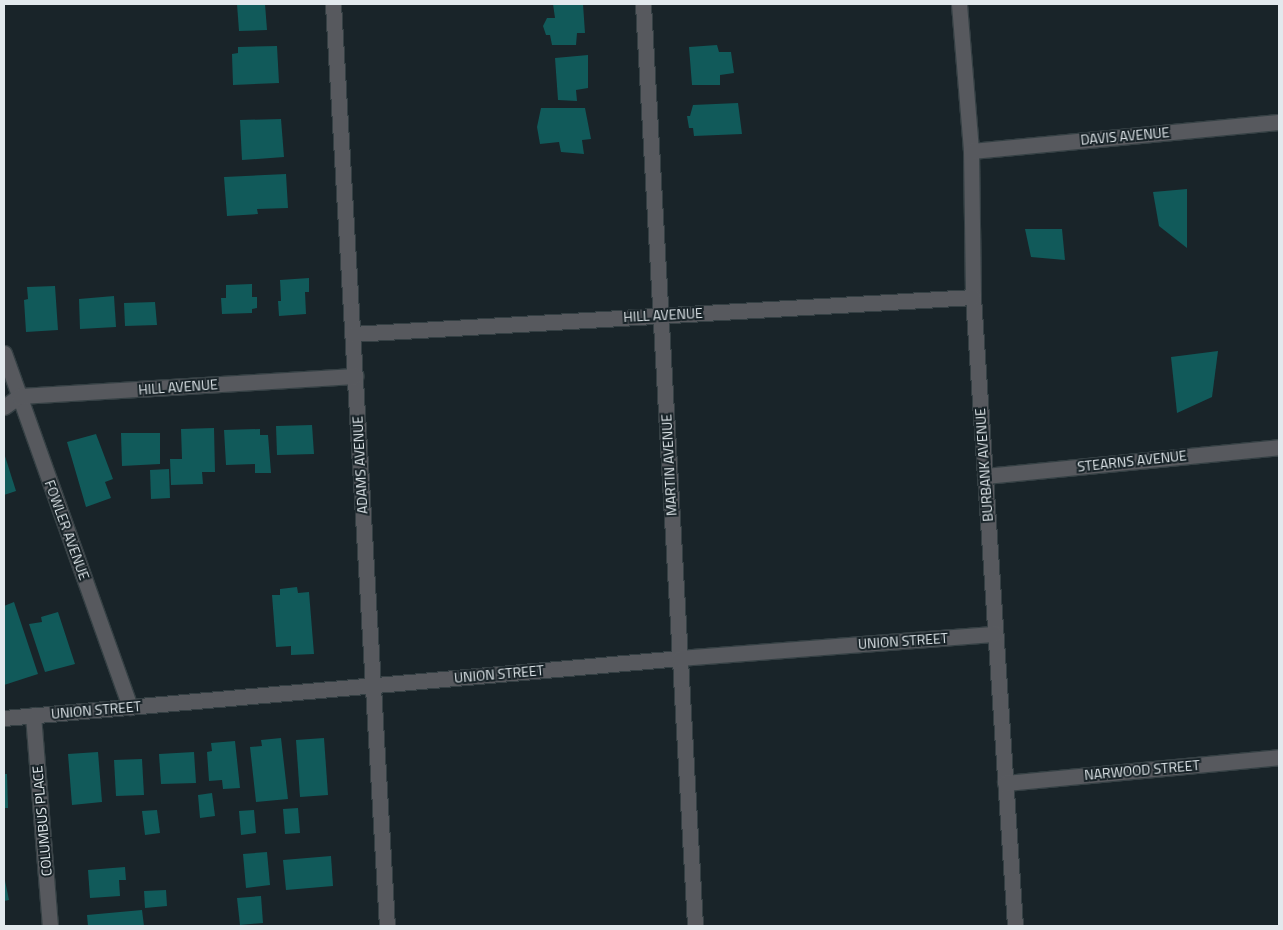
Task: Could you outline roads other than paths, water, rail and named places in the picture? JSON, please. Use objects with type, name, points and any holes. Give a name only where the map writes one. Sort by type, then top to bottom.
[{"type":"street","name":"ADAMS AVENUE","points":[[333,4],[387,926]]},
{"type":"street","name":"MARTIN AVENUE","points":[[642,4],[695,926]]},
{"type":"street","name":"BURBANK AVENUE","points":[[959,4],[971,151],[973,297],[1015,926]]},
{"type":"street","name":"DAVIS AVENUE","points":[[971,151],[1279,122]]},
{"type":"street","name":"HILL AVENUE","points":[[352,334],[973,297]]},
{"type":"street","name":"FOWLER AVENUE","points":[[4,353],[130,707]]},
{"type":"street","name":"HILL AVENUE","points":[[19,396],[355,376]]},
{"type":"street","points":[[4,407],[19,396]]},
{"type":"street","name":"STEARNS AVENUE","points":[[985,476],[1279,446]]},
{"type":"street","name":"UNION STREET","points":[[4,718],[680,658],[995,634]]},
{"type":"street","name":"COLUMBUS PLACE","points":[[33,715],[50,926]]},
{"type":"street","name":"NARWOOD STREET","points":[[1005,783],[1279,757]]}]
